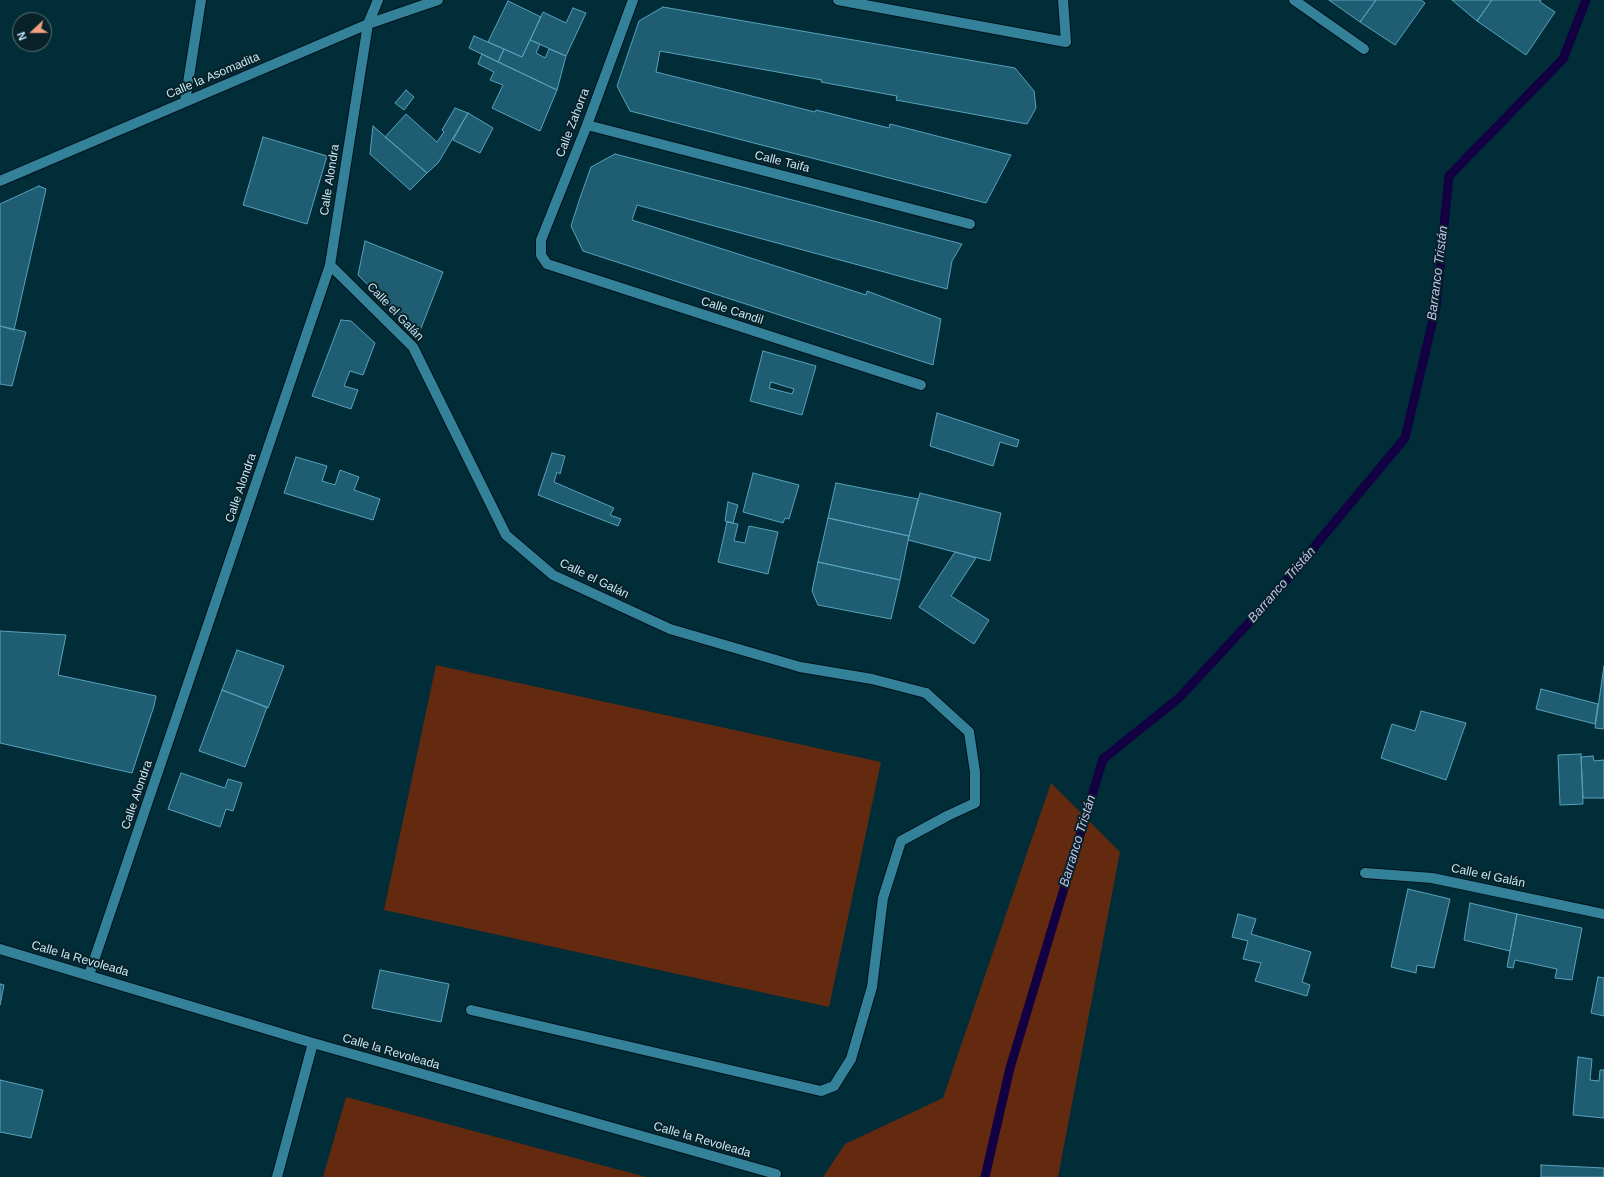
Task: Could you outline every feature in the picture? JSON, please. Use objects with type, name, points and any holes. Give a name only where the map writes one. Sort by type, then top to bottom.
[{"type":"street","points":[[185,102],[201,0]]},
{"type":"street","name":"Calle Alondra","points":[[89,975],[330,265],[368,24],[378,0]]},
{"type":"street","name":"Calle la Asomadita","points":[[0,181],[368,24],[438,0]]},
{"type":"street","name":"Calle Zahorra","points":[[541,255],[541,240],[587,125],[633,0]]},
{"type":"street","points":[[838,0],[1066,42],[1063,0]]},
{"type":"street","points":[[1294,0],[1364,49]]},
{"type":"street","name":"Calle Taifa","points":[[587,125],[970,224]]},
{"type":"street","name":"Calle Candil","points":[[541,255],[547,264],[557,268],[921,385]]},
{"type":"street","name":"Calle el Galán","points":[[330,265],[413,346],[506,534],[553,575],[670,629],[800,667],[872,679],[926,694],[969,732],[975,772],[975,803],[947,816],[901,841],[883,898],[872,987],[851,1059],[834,1086],[821,1091],[471,1010]]},
{"type":"street","name":"Calle el Galán","points":[[1365,873],[1432,878],[1604,914]]},
{"type":"street","name":"Calle la Revoleada","points":[[0,949],[313,1043],[776,1174]]},
{"type":"street","points":[[277,1177],[313,1043]]},
{"type":"shaded area","points":[[436,665],[881,762],[829,1007],[384,910]]},
{"type":"shaded area","points":[[1051,783],[1120,852],[1058,1177],[823,1177],[845,1144],[943,1098]]},
{"type":"shaded area","points":[[346,1097],[646,1177],[323,1177]]},
{"type":"building","points":[[1329,0],[1376,0],[1360,22]]},
{"type":"building","points":[[1376,0],[1421,0],[1425,3],[1395,45],[1360,22]]},
{"type":"building","points":[[1452,0],[1492,0],[1477,21]]},
{"type":"building","points":[[1492,0],[1541,0],[1540,2],[1555,12],[1526,55],[1477,21]]},
{"type":"building","points":[[508,1],[541,17],[522,57],[488,42]]},
{"type":"building","points":[[663,7],[1015,68],[1034,91],[1036,108],[1027,124],[896,100],[897,96],[821,82],[822,80],[660,51],[656,72],[815,112],[816,110],[889,128],[890,124],[1011,155],[986,203],[630,111],[617,86],[639,21]]},
{"type":"building","points":[[573,8],[586,13],[566,56],[530,40],[543,12],[566,23]]},
{"type":"building","points":[[474,36],[504,49],[498,62],[469,48]]},
{"type":"building","points":[[530,40],[540,44],[536,53],[545,58],[549,49],[566,56],[557,90],[498,62],[504,49],[522,57]]},
{"type":"building","points":[[482,54],[557,90],[540,131],[492,108],[503,85],[490,80],[494,72],[478,64]]},
{"type":"building","points":[[406,90],[414,97],[404,110],[395,103]]},
{"type":"building","points":[[455,108],[468,113],[438,163],[427,173],[385,137],[406,114],[437,142],[444,132],[442,130]]},
{"type":"building","points":[[468,113],[493,128],[480,153],[453,140]]},
{"type":"building","points":[[373,126],[427,173],[410,190],[370,154]]},
{"type":"building","points":[[263,137],[327,156],[307,224],[243,205]]},
{"type":"building","points":[[615,154],[962,244],[952,261],[947,289],[637,205],[632,220],[866,295],[867,291],[941,319],[933,365],[583,251],[571,226],[580,198],[591,167]]},
{"type":"building","points":[[39,186],[46,189],[14,330],[0,326],[0,204]]},
{"type":"building","points":[[365,241],[443,272],[418,336],[416,332],[358,275]]},
{"type":"building","points":[[341,320],[351,321],[375,343],[363,375],[350,371],[344,386],[358,390],[351,409],[312,396]]},
{"type":"building","points":[[0,326],[26,332],[12,386],[0,384]]},
{"type":"building","points":[[763,351],[816,366],[802,415],[750,401]],"holes":[[[771,382],[794,389],[792,394],[769,388]]]},
{"type":"building","points":[[937,413],[1019,440],[1017,447],[1000,442],[993,466],[930,446]]},
{"type":"building","points":[[552,453],[565,456],[560,474],[557,472],[554,482],[614,508],[610,515],[621,519],[618,526],[538,495]]},
{"type":"building","points":[[296,457],[327,466],[322,481],[335,485],[340,470],[359,477],[354,490],[380,499],[373,520],[284,493]]},
{"type":"building","points":[[753,473],[799,485],[789,519],[785,518],[783,523],[743,512]]},
{"type":"building","points":[[836,483],[918,499],[909,536],[828,518]]},
{"type":"building","points":[[920,493],[1001,513],[990,561],[908,540]]},
{"type":"building","points":[[728,502],[738,505],[733,523],[725,521]]},
{"type":"building","points":[[828,518],[909,536],[900,580],[818,562]]},
{"type":"building","points":[[727,522],[738,524],[734,541],[745,543],[749,526],[778,532],[768,574],[718,562]]},
{"type":"building","points":[[955,552],[976,558],[951,596],[989,620],[974,644],[919,607]]},
{"type":"building","points":[[818,562],[900,580],[891,619],[818,605],[812,591]]},
{"type":"building","points":[[0,631],[66,635],[58,675],[156,696],[132,773],[0,743]]},
{"type":"building","points":[[237,650],[284,666],[268,708],[222,690]]},
{"type":"building","points":[[1604,666],[1604,729],[1595,728]]},
{"type":"building","points":[[1541,689],[1598,704],[1595,724],[1536,709]]},
{"type":"building","points":[[222,690],[267,707],[245,767],[199,751]]},
{"type":"building","points":[[1421,711],[1466,723],[1446,780],[1381,758],[1392,724],[1415,731]]},
{"type":"building","points":[[1581,754],[1583,804],[1560,805],[1558,755]]},
{"type":"building","points":[[1593,756],[1594,761],[1604,760],[1604,798],[1583,798],[1581,757]]},
{"type":"building","points":[[181,773],[225,788],[228,779],[242,783],[233,811],[226,809],[220,827],[168,809]]},
{"type":"building","points":[[1408,889],[1450,899],[1434,968],[1417,965],[1416,973],[1391,967]]},
{"type":"building","points":[[1470,903],[1517,914],[1510,951],[1464,940]]},
{"type":"building","points":[[1238,914],[1256,919],[1251,934],[1311,952],[1302,982],[1310,985],[1307,996],[1255,981],[1261,963],[1243,959],[1248,941],[1232,937]]},
{"type":"building","points":[[1517,914],[1582,928],[1572,980],[1555,978],[1557,969],[1515,960],[1513,968],[1507,967]]},
{"type":"building","points":[[380,970],[449,984],[441,1022],[372,1008]]},
{"type":"building","points":[[1598,977],[1604,978],[1604,1016],[1591,1013]]},
{"type":"building","points":[[0,984],[4,985],[0,1005]]},
{"type":"building","points":[[1578,1057],[1592,1059],[1590,1080],[1599,1081],[1600,1070],[1604,1070],[1604,1118],[1573,1115]]},
{"type":"building","points":[[0,1080],[43,1090],[31,1138],[0,1132]]},
{"type":"building","points":[[1541,1165],[1604,1168],[1604,1177],[1541,1177]]},
{"type":"waterway","name":"Barranco Tristán","points":[[985,1177],[1010,1068],[1103,759],[1179,698],[1269,601],[1405,438],[1436,307],[1449,176],[1563,59],[1586,0]]}]
